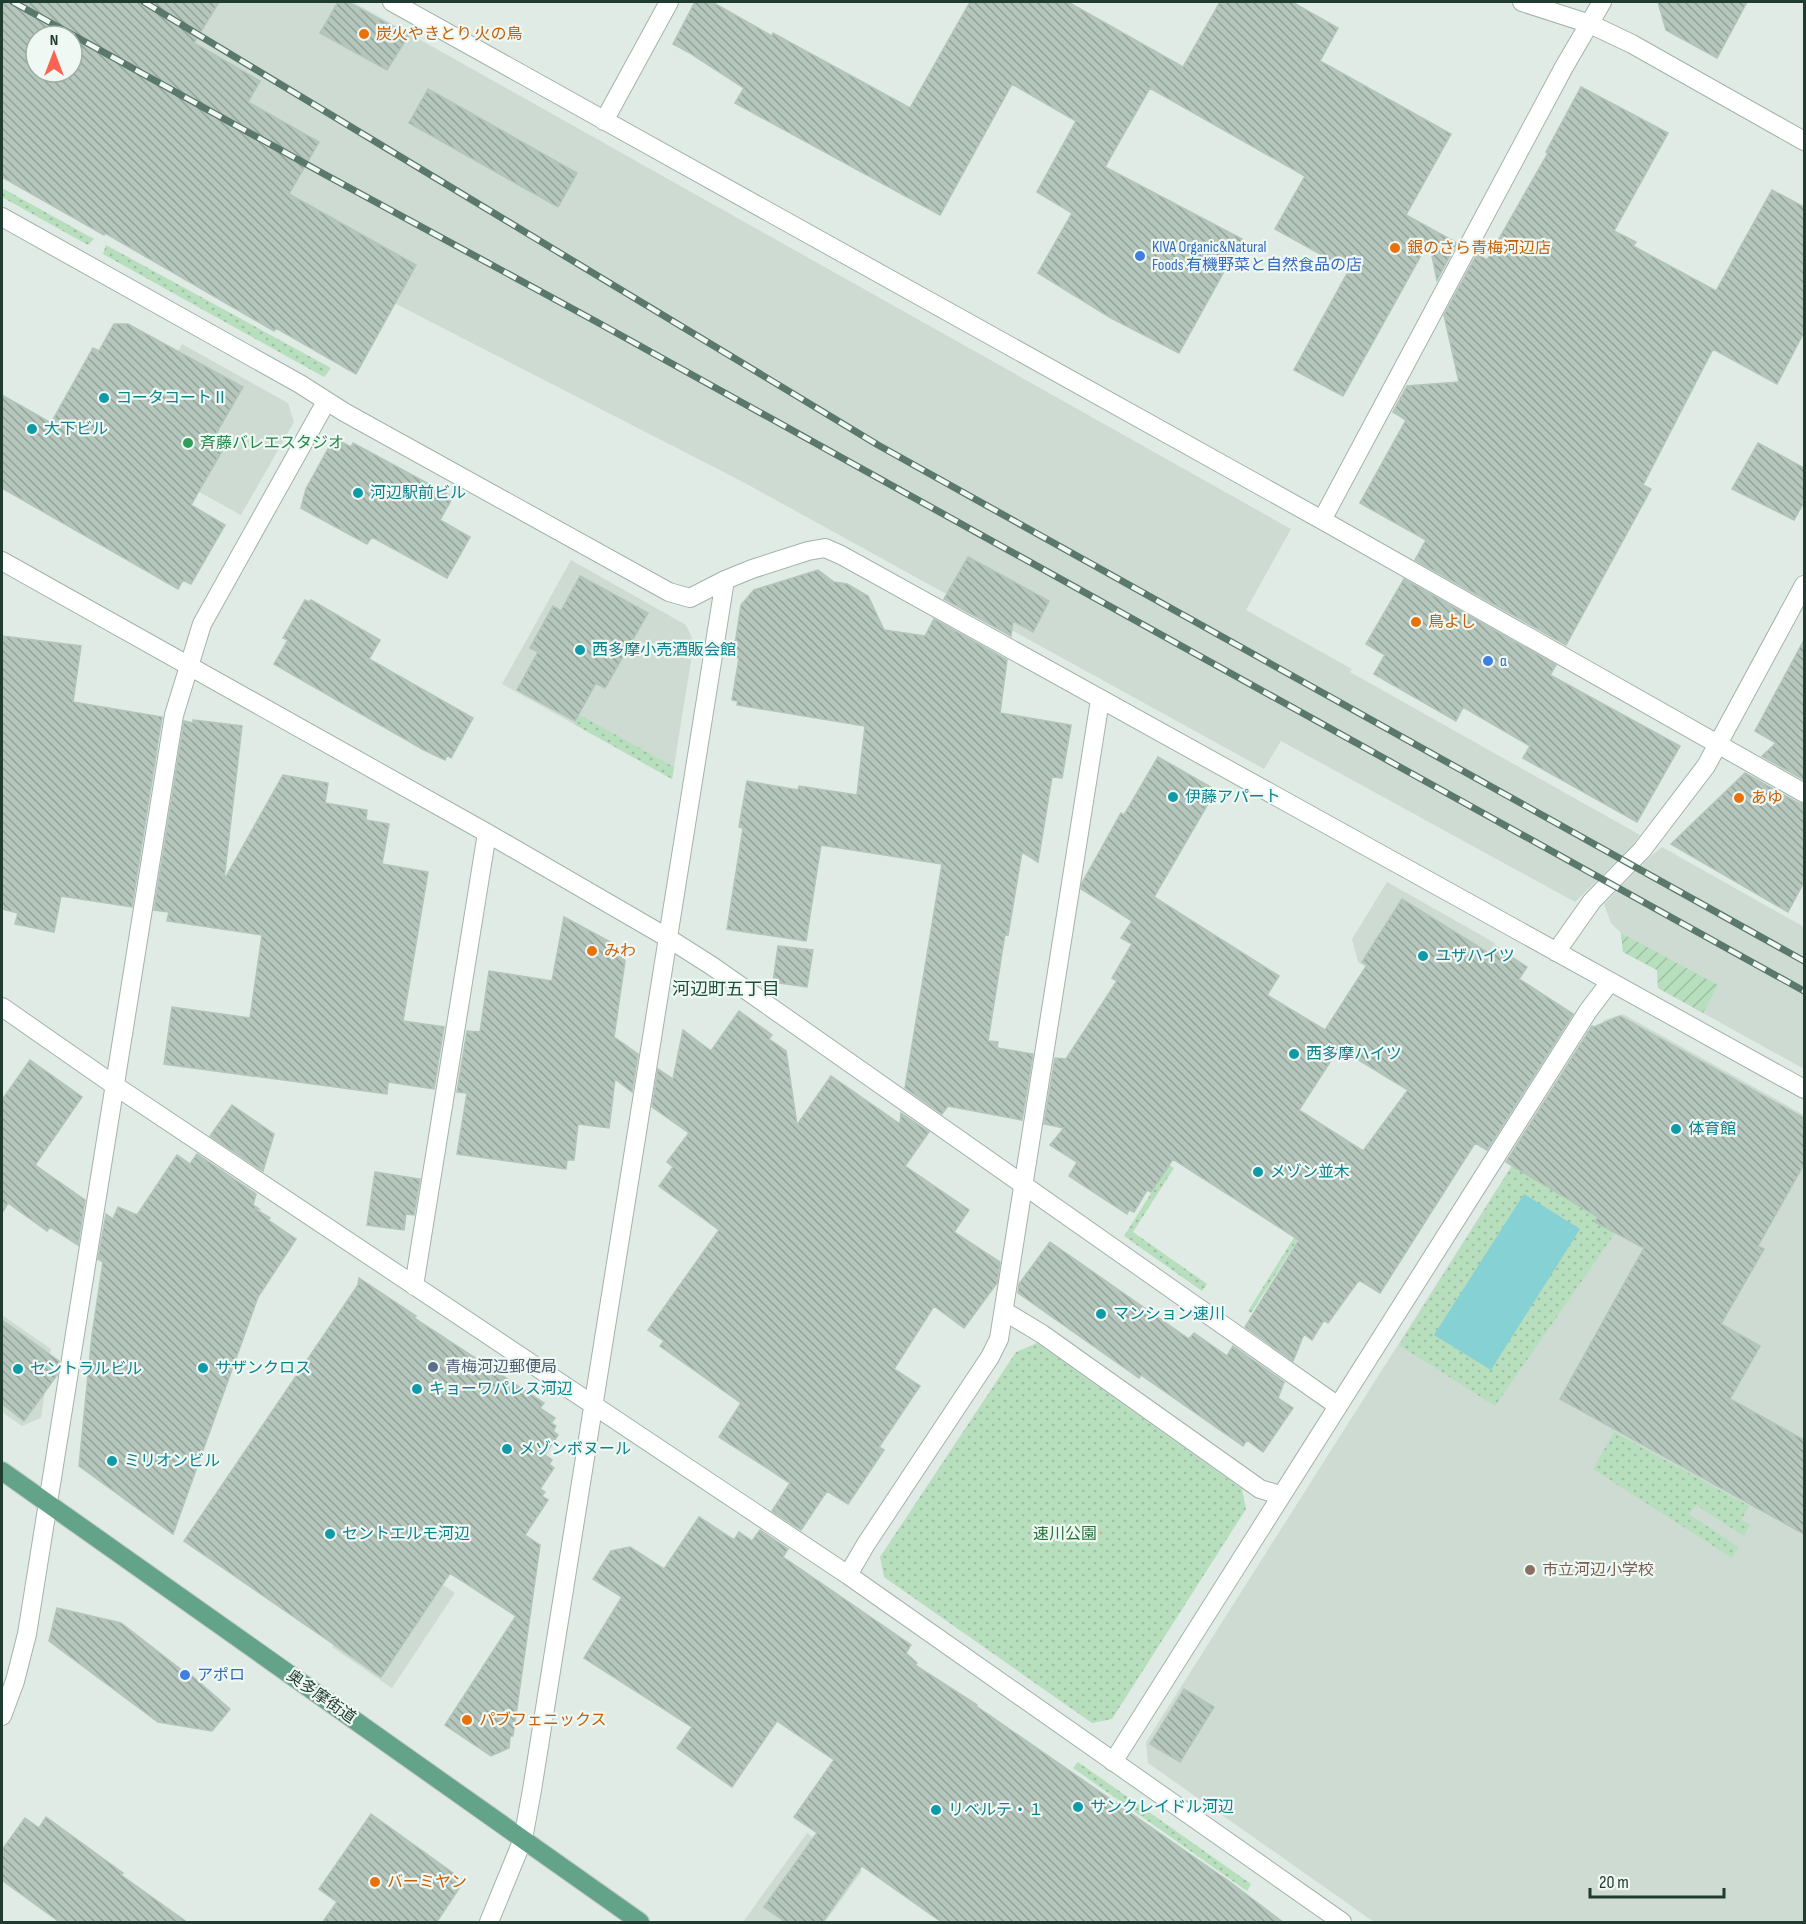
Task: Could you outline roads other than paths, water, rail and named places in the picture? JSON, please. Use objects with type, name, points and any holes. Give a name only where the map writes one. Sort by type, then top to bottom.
[{"type":"main road","name":"奥多摩街道","points":[[2,1471],[640,1923]]},
{"type":"street","points":[[392,2],[1322,520],[1804,793]]},
{"type":"street","points":[[604,122],[669,2]]},
{"type":"street","points":[[1522,2],[1590,24],[1632,44],[1804,141]]},
{"type":"street","points":[[1322,520],[1559,77],[1602,2]]},
{"type":"street","points":[[2,217],[300,384],[326,402],[669,592],[690,598],[752,568],[825,548],[1804,1089]]},
{"type":"street","points":[[2,1716],[15,1682],[27,1634],[174,715],[202,624],[326,402]]},
{"type":"street","points":[[2,561],[487,833],[668,938],[1338,1406]]},
{"type":"street","points":[[489,1923],[523,1839],[725,580]]},
{"type":"street","points":[[1556,952],[1592,901],[1642,850],[1706,766],[1804,585]]},
{"type":"street","points":[[848,1575],[866,1544],[990,1357],[999,1339],[1100,700]]},
{"type":"street","points":[[414,1286],[487,833]]},
{"type":"street","points":[[1113,1762],[1581,1021],[1610,982]]},
{"type":"street","points":[[2,1007],[114,1085],[848,1575],[1342,1923]]},
{"type":"street","points":[[1004,1311],[1042,1335],[1260,1489],[1280,1495]]},
{"type":"water","points":[[1524,1194],[1580,1229],[1491,1370],[1434,1335]]},
{"type":"railway","points":[[13,2],[595,321],[1804,991]]},
{"type":"railway","points":[[144,2],[878,445],[1804,961]]},
{"type":"place","name":"炭火やきとり 火の鳥","points":[[364,34]]},
{"type":"place","name":"銀のさら青梅河辺店","points":[[1395,248]]},
{"type":"place","name":"KIVA Organic&Natural Foods 有機野菜と自然食品の店","points":[[1140,256]]},
{"type":"place","name":"コータコートⅡ","points":[[104,398]]},
{"type":"place","name":"大下ビル","points":[[32,429]]},
{"type":"place","name":"斉藤バレエスタジオ","points":[[188,443]]},
{"type":"place","name":"河辺駅前ビル","points":[[358,493]]},
{"type":"place","name":"鳥よし","points":[[1416,622]]},
{"type":"place","name":"西多摩小売酒販会館","points":[[580,650]]},
{"type":"place","name":"α","points":[[1488,661]]},
{"type":"place","name":"伊藤アパート","points":[[1173,797]]},
{"type":"place","name":"あゆ","points":[[1739,798]]},
{"type":"place","name":"みわ","points":[[592,951]]},
{"type":"place","name":"ユザハイツ","points":[[1423,956]]},
{"type":"place","name":"西多摩ハイツ","points":[[1294,1054]]},
{"type":"place","name":"体育館","points":[[1676,1129]]},
{"type":"place","name":"メゾン並木","points":[[1258,1172]]},
{"type":"place","name":"マンション速川","points":[[1101,1314]]},
{"type":"place","name":"青梅河辺郵便局","points":[[433,1367]]},
{"type":"place","name":"サザンクロス","points":[[203,1368]]},
{"type":"place","name":"セントラルビル","points":[[18,1369]]},
{"type":"place","name":"キョーワパレス河辺","points":[[417,1389]]},
{"type":"place","name":"メゾンボヌール","points":[[507,1449]]},
{"type":"place","name":"ミリオンビル","points":[[112,1461]]},
{"type":"place","name":"セントエルモ河辺","points":[[330,1534]]},
{"type":"place","name":"市立河辺小学校","points":[[1530,1570]]},
{"type":"place","name":"アポロ","points":[[185,1675]]},
{"type":"place","name":"パブフェニックス","points":[[467,1720]]},
{"type":"place","name":"サンクレイドル河辺","points":[[1078,1807]]},
{"type":"place","name":"リベルテ・１","points":[[936,1810]]},
{"type":"place","name":"バーミヤン","points":[[375,1882]]},
{"type":"district","name":"河辺町五丁目","points":[[726,989]]},
{"type":"park label","name":"速川公園","points":[[1065,1534]]}]
